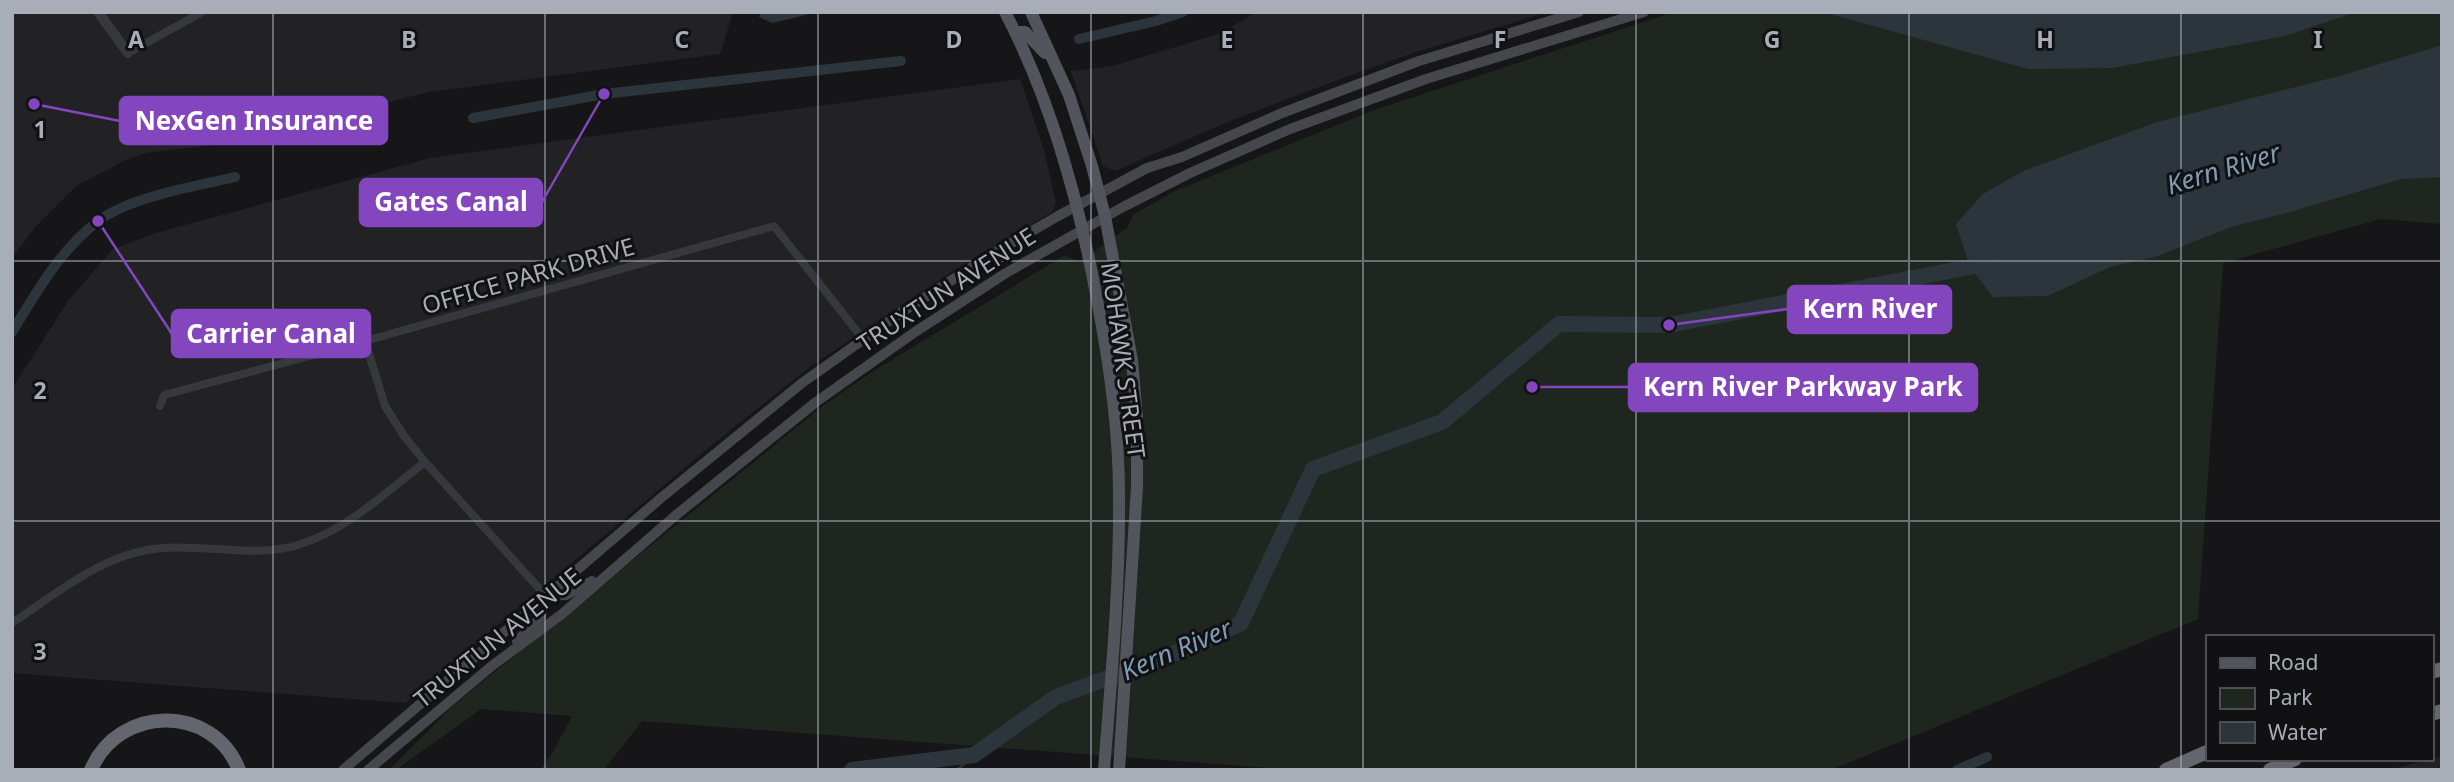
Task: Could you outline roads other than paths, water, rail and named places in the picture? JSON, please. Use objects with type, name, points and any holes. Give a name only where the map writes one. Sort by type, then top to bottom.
[{"type":"highway","points":[[92,770],[99,754],[119,734],[138,724],[161,719],[182,721],[210,733],[226,747],[239,770]]},
{"type":"highway","points":[[2166,770],[2206,752]]},
{"type":"highway","points":[[2270,770],[2290,761]]},
{"type":"main road","name":"MOHAWK STREET","points":[[1005,12],[1037,81],[1062,153],[1084,229],[1110,371],[1117,428],[1119,494],[1104,770]]},
{"type":"main road","name":"MOHAWK STREET","points":[[1031,12],[1069,95],[1099,193],[1132,360],[1137,419],[1135,542],[1119,770]]},
{"type":"main road","name":"TRUXTUN AVENUE","points":[[343,770],[660,498],[802,383],[863,339],[994,253],[1147,169],[1182,157],[1350,85],[1578,12]]},
{"type":"main road","points":[[1597,27],[1620,12]]},
{"type":"main road","name":"TRUXTUN AVENUE","points":[[371,767],[493,665],[562,614],[611,570],[816,402],[945,311],[1006,273],[1105,216],[1223,158],[1357,103],[1460,67],[1644,12]]},
{"type":"main road","points":[[1015,32],[1025,32],[1032,37],[1056,66]]},
{"type":"main road","points":[[493,665],[540,618],[546,596],[566,595],[611,570]]},
{"type":"main road","points":[[371,767],[378,754],[418,719],[427,698]]},
{"type":"street","points":[[98,12],[128,53],[202,12]]},
{"type":"street","name":"OFFICE PARK DRIVE","points":[[160,406],[164,395],[774,226],[863,339]]},
{"type":"street","points":[[365,341],[385,406],[425,462],[546,596]]},
{"type":"street","points":[[12,623],[90,571],[128,554],[163,548],[266,551],[319,537],[355,516],[425,462]]},
{"type":"water","points":[[761,12],[819,12],[772,23],[759,17]]},
{"type":"water","points":[[1823,12],[2356,12],[2285,36],[2112,68],[2028,69]]},
{"type":"water","points":[[2442,45],[2442,177],[2401,179],[2231,227],[2155,257],[2110,267],[2048,296],[1993,297],[1970,267],[1956,224],[1983,194],[2023,171],[2157,122],[2343,75]]},
{"type":"waterway","points":[[1079,39],[1183,12]]},
{"type":"waterway","points":[[473,118],[604,94],[901,61]]},
{"type":"waterway","points":[[12,332],[60,259],[97,222],[127,205],[145,199],[235,177]]},
{"type":"waterway","name":"Kern River","points":[[852,770],[974,755],[1056,697],[1186,649],[1241,623],[1313,469],[1442,422],[1559,324],[1669,325],[1970,267],[1989,258]]},
{"type":"waterway","points":[[957,770],[974,755]]},
{"type":"waterway","points":[[1957,770],[1987,757]]},
{"type":"place","name":"Gates Canal","points":[[604,94]]},
{"type":"place","name":"NexGen Insurance","points":[[34,104]]},
{"type":"place","name":"Carrier Canal","points":[[98,221]]},
{"type":"place","name":"Kern River","points":[[1669,325]]},
{"type":"place","name":"Kern River Parkway Park","points":[[1532,387]]}]
